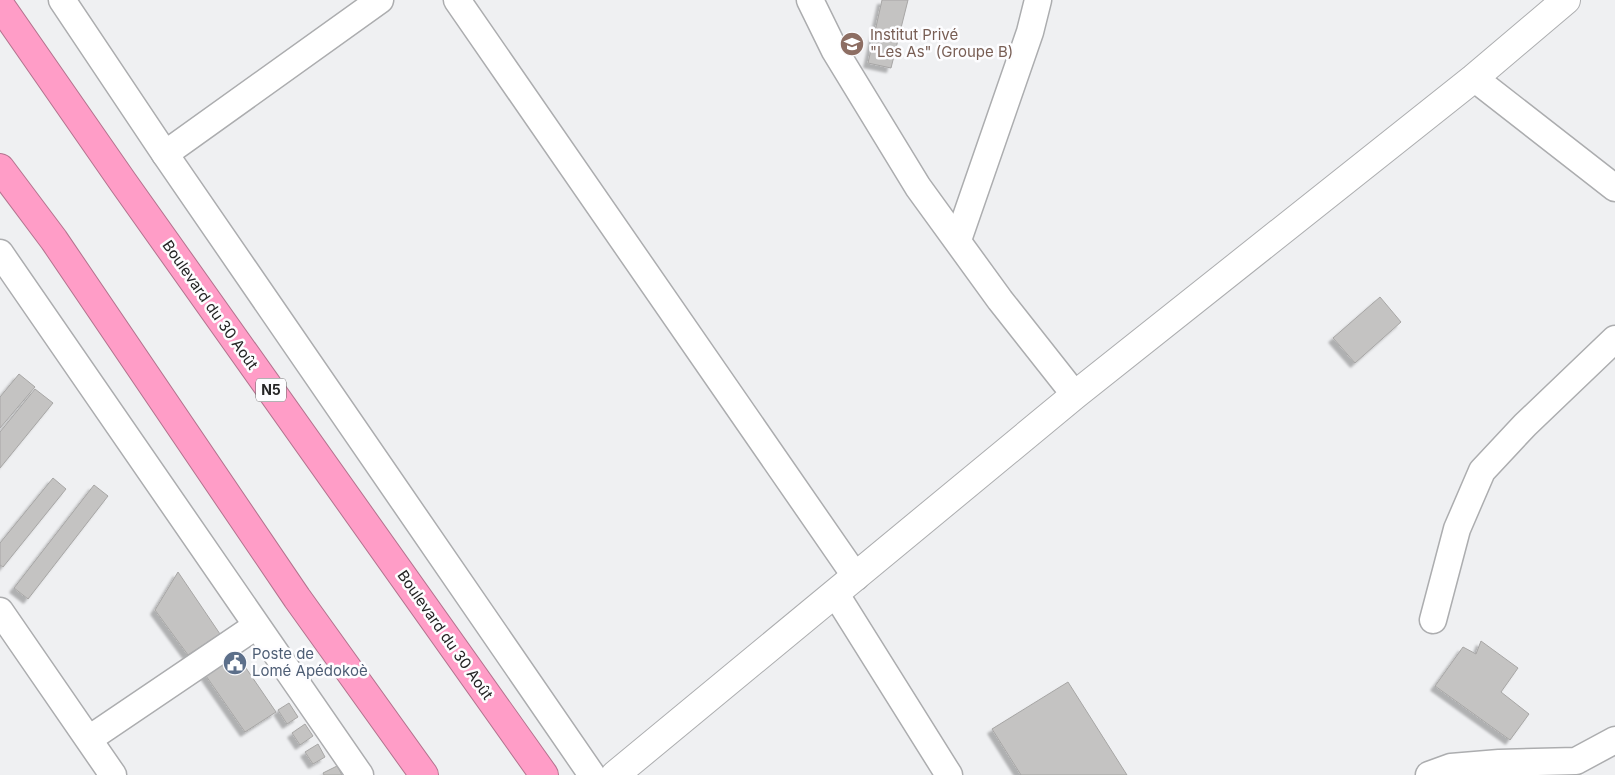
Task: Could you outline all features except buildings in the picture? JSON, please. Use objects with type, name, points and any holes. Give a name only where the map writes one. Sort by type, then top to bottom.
[{"type":"highway","name":"Boulevard du 30 Août","points":[[0,5],[123,182],[544,775]]},
{"type":"highway","points":[[0,168],[54,240],[297,598],[424,775]]},
{"type":"street","points":[[62,0],[165,154],[592,775]]},
{"type":"street","points":[[165,154],[380,0]]},
{"type":"street","points":[[457,0],[846,585],[949,775]]},
{"type":"street","points":[[810,0],[854,84],[918,187],[1000,300],[1075,395]]},
{"type":"street","points":[[958,240],[1030,32],[1038,0]]},
{"type":"street","points":[[615,775],[1075,395],[1474,78],[1566,0]]},
{"type":"street","points":[[1474,78],[1615,188]]},
{"type":"street","points":[[0,253],[360,775]]},
{"type":"street","points":[[1433,620],[1457,530],[1482,471],[1526,425],[1615,339]]},
{"type":"street","points":[[0,611],[113,775]]},
{"type":"street","points":[[89,739],[256,626]]},
{"type":"street","points":[[1429,775],[1451,767],[1499,763],[1576,761],[1615,740]]},
{"type":"place","name":"Institut Privé \"Les As\" (Groupe B)","points":[[852,44]]},
{"type":"place","name":"Poste de Lomé Apédokoè","points":[[235,663]]}]
